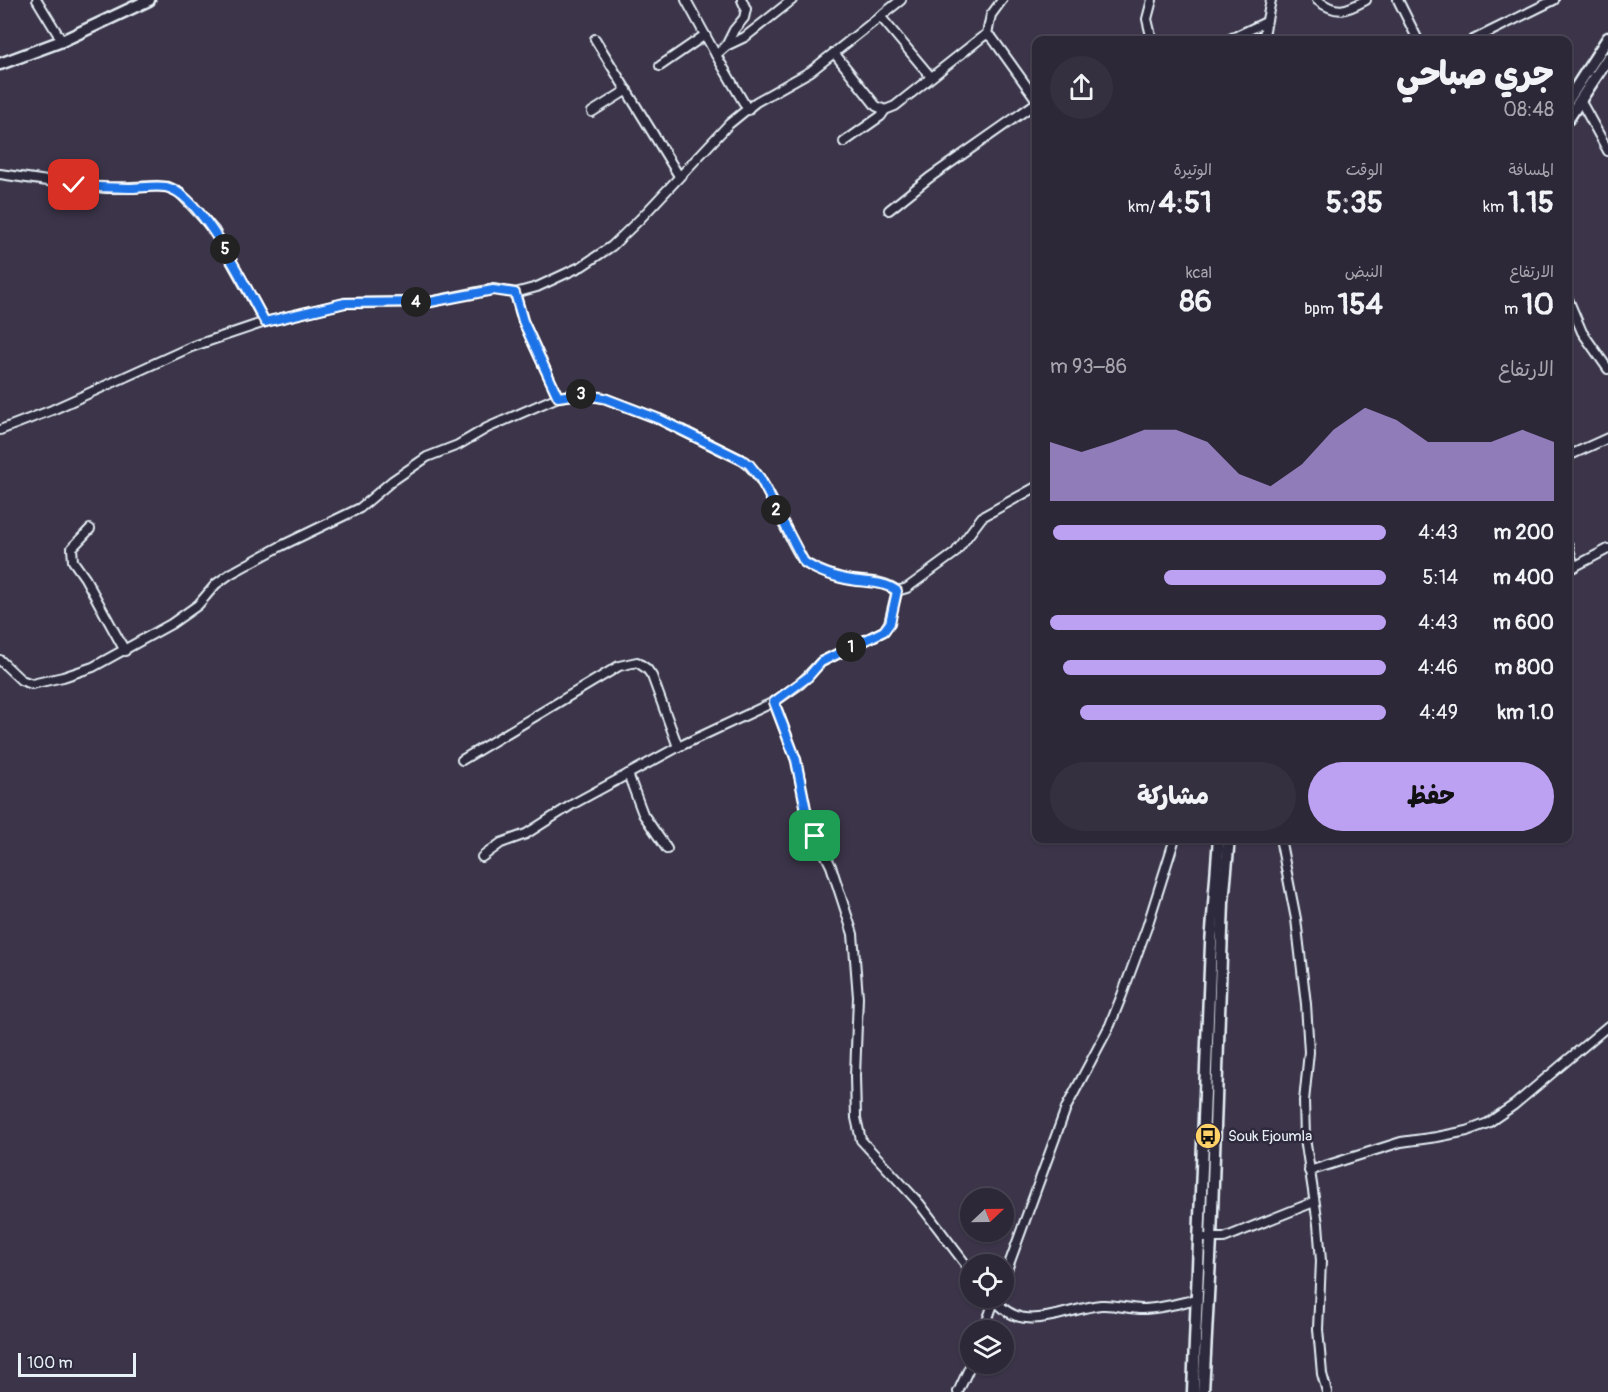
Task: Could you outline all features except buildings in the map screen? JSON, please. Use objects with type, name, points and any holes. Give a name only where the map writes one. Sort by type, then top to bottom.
[{"type":"main road","points":[[0,64],[62,40],[149,0]]},
{"type":"main road","points":[[1572,94],[1608,38]]},
{"type":"main road","points":[[1572,113],[1608,58]]},
{"type":"main road","points":[[1198,1390],[1219,843]]},
{"type":"main road","points":[[1216,944],[1228,843]]},
{"type":"main road","points":[[1198,1390],[1197,1299],[1205,1239]]},
{"type":"street","points":[[37,0],[62,40]]},
{"type":"street","points":[[686,0],[748,110]]},
{"type":"street","points":[[726,46],[746,14],[742,0]]},
{"type":"street","points":[[716,55],[726,46],[746,37],[792,0]]},
{"type":"street","points":[[0,430],[52,410],[191,347],[265,322],[345,303],[430,302],[493,290],[515,293],[582,266],[612,246],[640,219],[729,124],[770,93],[811,71],[835,54],[901,0]]},
{"type":"street","points":[[844,142],[881,116],[885,110],[895,106],[987,34],[991,15],[1002,0]]},
{"type":"street","points":[[1151,36],[1147,20],[1152,0]]},
{"type":"street","points":[[1264,36],[1271,0]]},
{"type":"street","points":[[1317,0],[1339,11],[1366,0]]},
{"type":"street","points":[[1398,0],[1416,36]]},
{"type":"street","points":[[1481,36],[1554,0]]},
{"type":"street","points":[[880,16],[931,77]]},
{"type":"street","points":[[1236,36],[1266,22]]},
{"type":"street","points":[[987,34],[993,39],[1032,95]]},
{"type":"street","points":[[660,66],[705,35]]},
{"type":"street","points":[[595,39],[679,176]]},
{"type":"street","points":[[835,54],[876,106],[885,110]]},
{"type":"street","points":[[592,112],[627,90]]},
{"type":"street","points":[[1580,100],[1608,151]]},
{"type":"street","points":[[889,210],[929,178],[1032,104]]},
{"type":"street","points":[[0,174],[107,188],[157,186],[179,192],[214,230],[265,322]]},
{"type":"street","points":[[515,293],[523,321],[558,397]]},
{"type":"street","points":[[1572,308],[1582,332],[1608,369]]},
{"type":"street","points":[[0,660],[21,680],[32,684],[93,667],[171,624],[198,605],[216,584],[230,574],[281,546],[360,508],[420,461],[558,397],[580,394],[604,398],[659,419],[730,452],[749,464],[760,478],[804,562],[845,579],[880,583],[897,591],[907,588],[955,553],[982,517],[1032,489]]},
{"type":"street","points":[[1572,454],[1608,438]]},
{"type":"street","points":[[90,529],[72,548],[73,561],[85,578],[125,651]]},
{"type":"street","points":[[1572,567],[1608,549]]},
{"type":"street","points":[[482,857],[501,843],[526,834],[573,804],[678,747],[774,702],[808,677],[821,662],[884,631],[890,623],[897,591]]},
{"type":"street","points":[[462,760],[619,666],[636,662],[652,676],[678,747]]},
{"type":"street","points":[[774,702],[796,760],[808,820],[828,858],[853,934],[858,997],[856,1118],[861,1140],[913,1196],[960,1257]]},
{"type":"street","points":[[628,774],[644,813],[667,849]]},
{"type":"street","points":[[1013,1254],[1066,1108],[1110,1025],[1122,995],[1147,927],[1173,843]]},
{"type":"street","points":[[1281,843],[1296,919],[1306,1004],[1309,1052],[1304,1120],[1321,1261],[1318,1329],[1322,1374],[1327,1392]]},
{"type":"street","points":[[1309,1171],[1401,1142],[1467,1131],[1488,1123],[1514,1105],[1608,1026]]},
{"type":"street","points":[[1205,1239],[1224,1238],[1314,1202]]},
{"type":"street","points":[[990,1315],[1004,1310],[1023,1318],[1038,1319],[1100,1305],[1148,1309],[1197,1299]]},
{"type":"street","points":[[988,1320],[992,1308]]},
{"type":"street","points":[[958,1392],[966,1374]]},
{"type":"place","name":"Souk Ejoumla","points":[[1208,1136]]},
{"type":"route","points":[[74,185],[107,188],[157,186],[179,192],[214,230],[265,322],[345,303],[430,302],[493,290],[515,293],[523,321],[558,397],[580,394],[604,398],[659,419],[730,452],[749,464],[760,478],[804,562],[845,579],[880,583],[897,591],[890,623],[884,631],[821,662],[800,684],[774,702],[796,760],[808,820],[815,836]]}]
